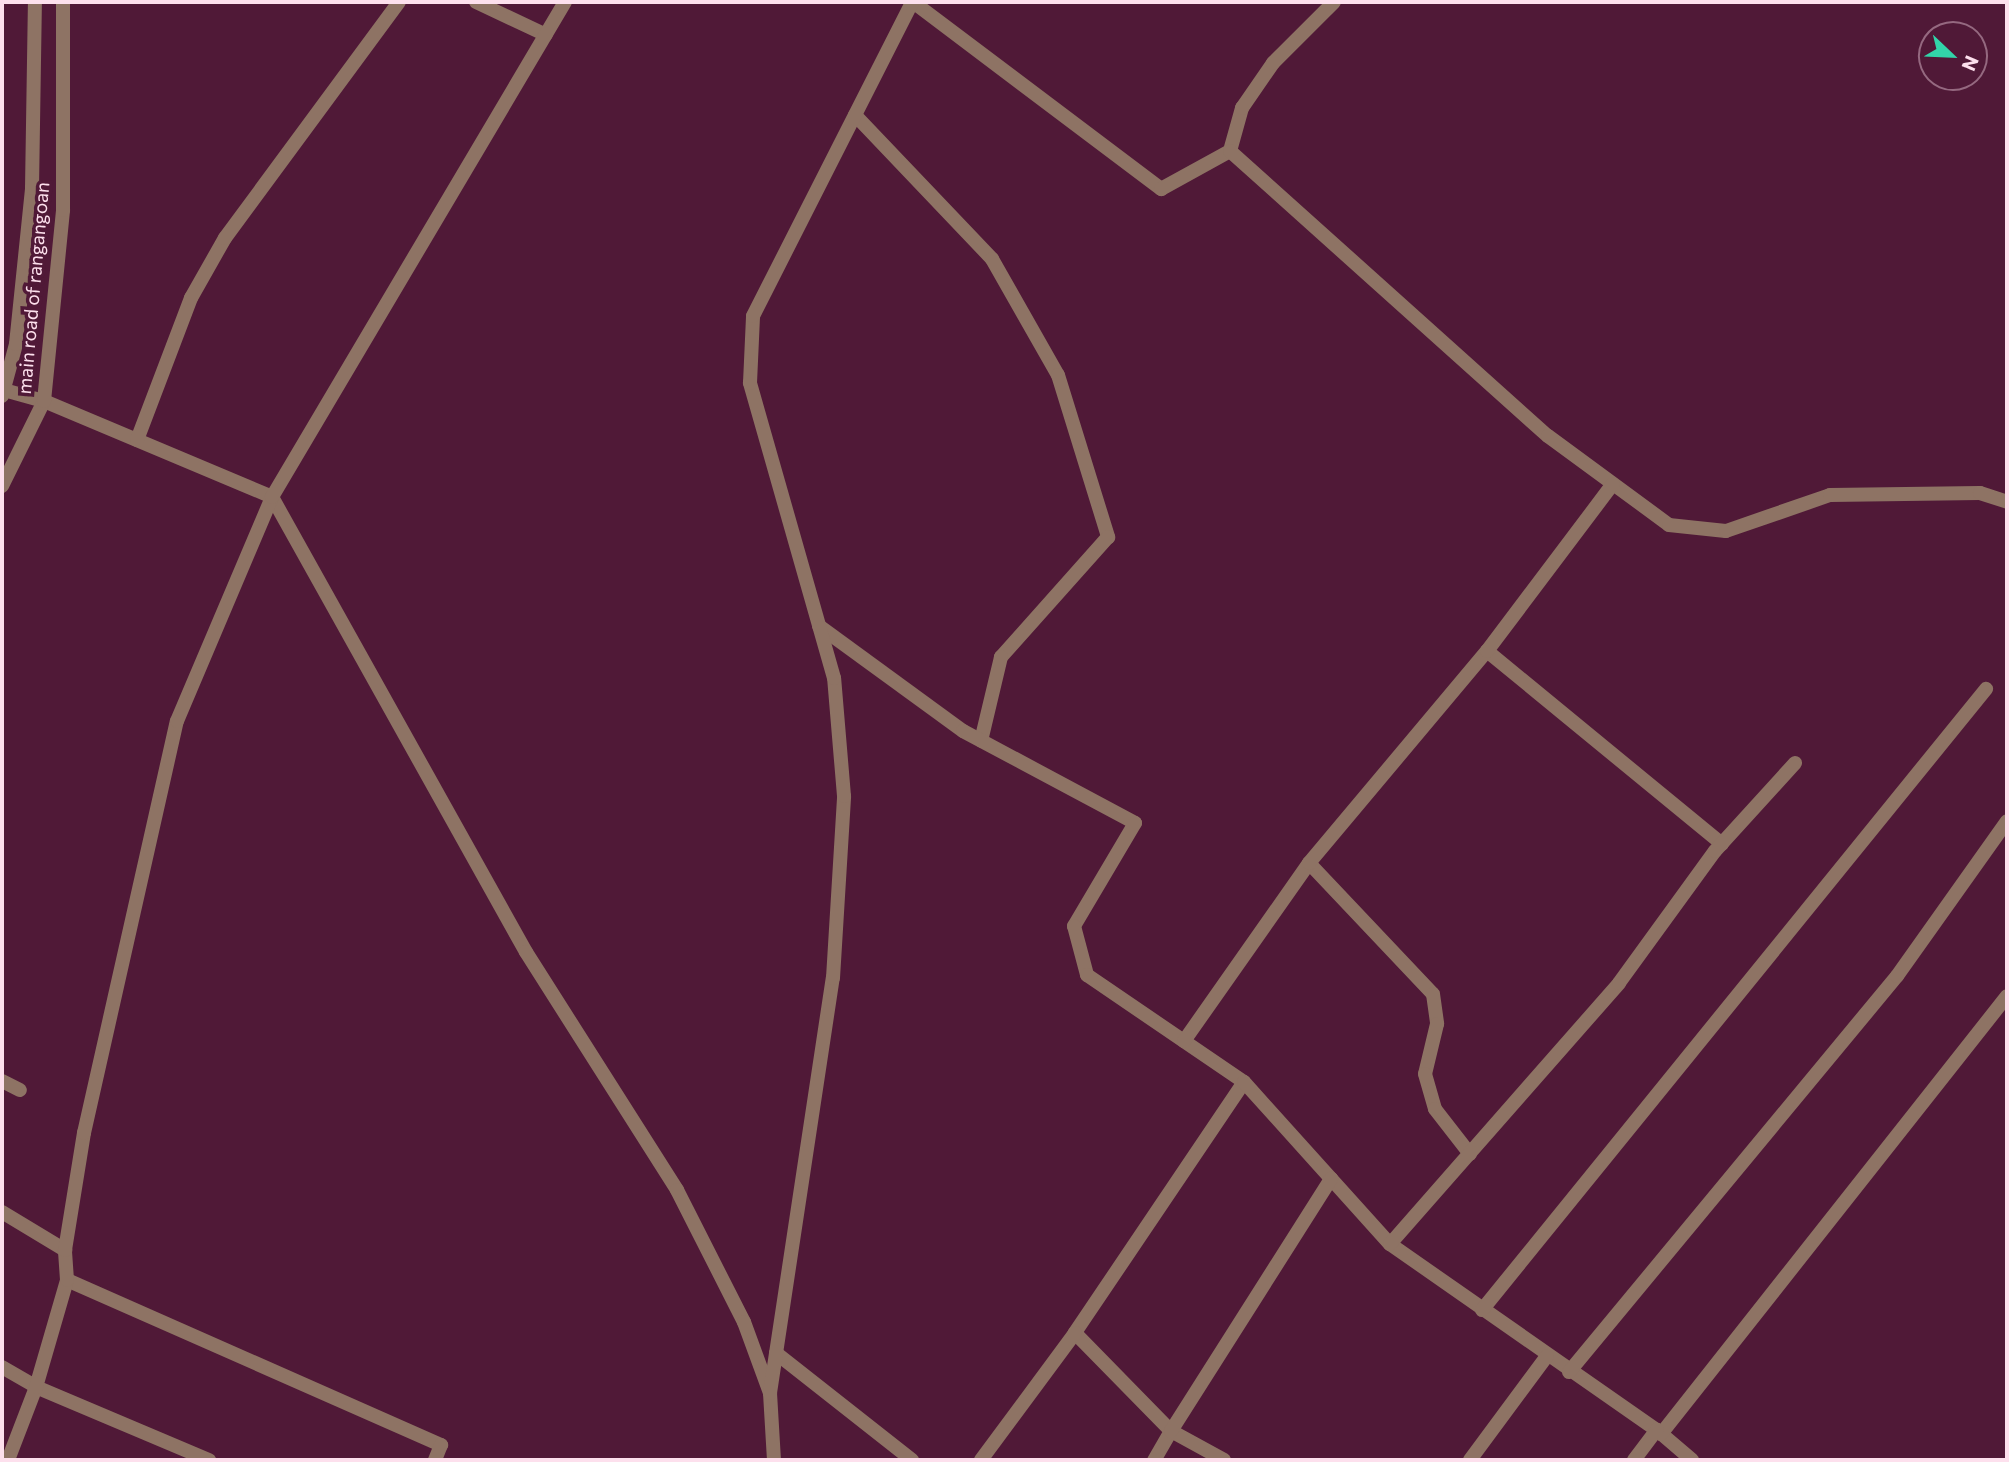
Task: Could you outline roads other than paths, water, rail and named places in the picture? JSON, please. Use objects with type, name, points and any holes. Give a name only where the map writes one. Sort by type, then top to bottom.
[{"type":"street","name":"main road of rangangoan","points":[[3,393],[16,344],[32,188],[35,2]]},
{"type":"street","name":"main road of rangangoan","points":[[2,486],[44,401],[63,210],[63,2]]},
{"type":"street","points":[[137,440],[191,298],[225,238],[398,2]]},
{"type":"street","points":[[476,2],[546,35]]},
{"type":"street","points":[[8,1460],[36,1387],[66,1280],[65,1250],[84,1133],[177,721],[272,497],[565,2]]},
{"type":"street","points":[[774,1460],[770,1393],[833,978],[844,809],[834,678],[750,383],[753,316],[912,2],[1161,190],[1230,151],[1242,108],[1273,63],[1334,2]]},
{"type":"street","points":[[855,115],[992,259],[1058,375],[1108,537],[1001,657],[981,741]]},
{"type":"street","points":[[1230,151],[1548,436],[1668,525],[1726,531],[1830,495],[1980,493],[2007,502]]},
{"type":"street","points":[[3,393],[44,401],[272,497],[526,952],[677,1190],[744,1322],[770,1393]]},
{"type":"street","points":[[1184,1041],[1309,863],[1487,651],[1613,484]]},
{"type":"street","points":[[819,626],[981,741],[1135,823],[1074,926],[1087,975],[1244,1082],[1390,1244],[1569,1372],[1659,1432],[1692,1460]]},
{"type":"street","points":[[1487,651],[1721,844]]},
{"type":"street","points":[[1482,1310],[1986,689]]},
{"type":"street","points":[[1390,1244],[1619,983],[1721,844],[1795,763]]},
{"type":"street","points":[[1569,1372],[1897,976],[2007,821]]},
{"type":"street","points":[[1309,863],[1433,994],[1437,1024],[1425,1074],[1435,1109],[1470,1154]]},
{"type":"street","points":[[1634,1460],[2007,996]]},
{"type":"street","points":[[2,1081],[20,1090]]},
{"type":"street","points":[[982,1460],[1075,1333],[1244,1082]]},
{"type":"street","points":[[1154,1460],[1331,1179]]},
{"type":"street","points":[[2,1212],[65,1250]]},
{"type":"street","points":[[66,1280],[441,1445],[435,1460]]},
{"type":"street","points":[[1075,1333],[1171,1431],[1224,1460]]},
{"type":"street","points":[[776,1353],[912,1460]]},
{"type":"street","points":[[1470,1460],[1547,1356]]},
{"type":"street","points":[[2,1367],[36,1387],[209,1460]]}]
